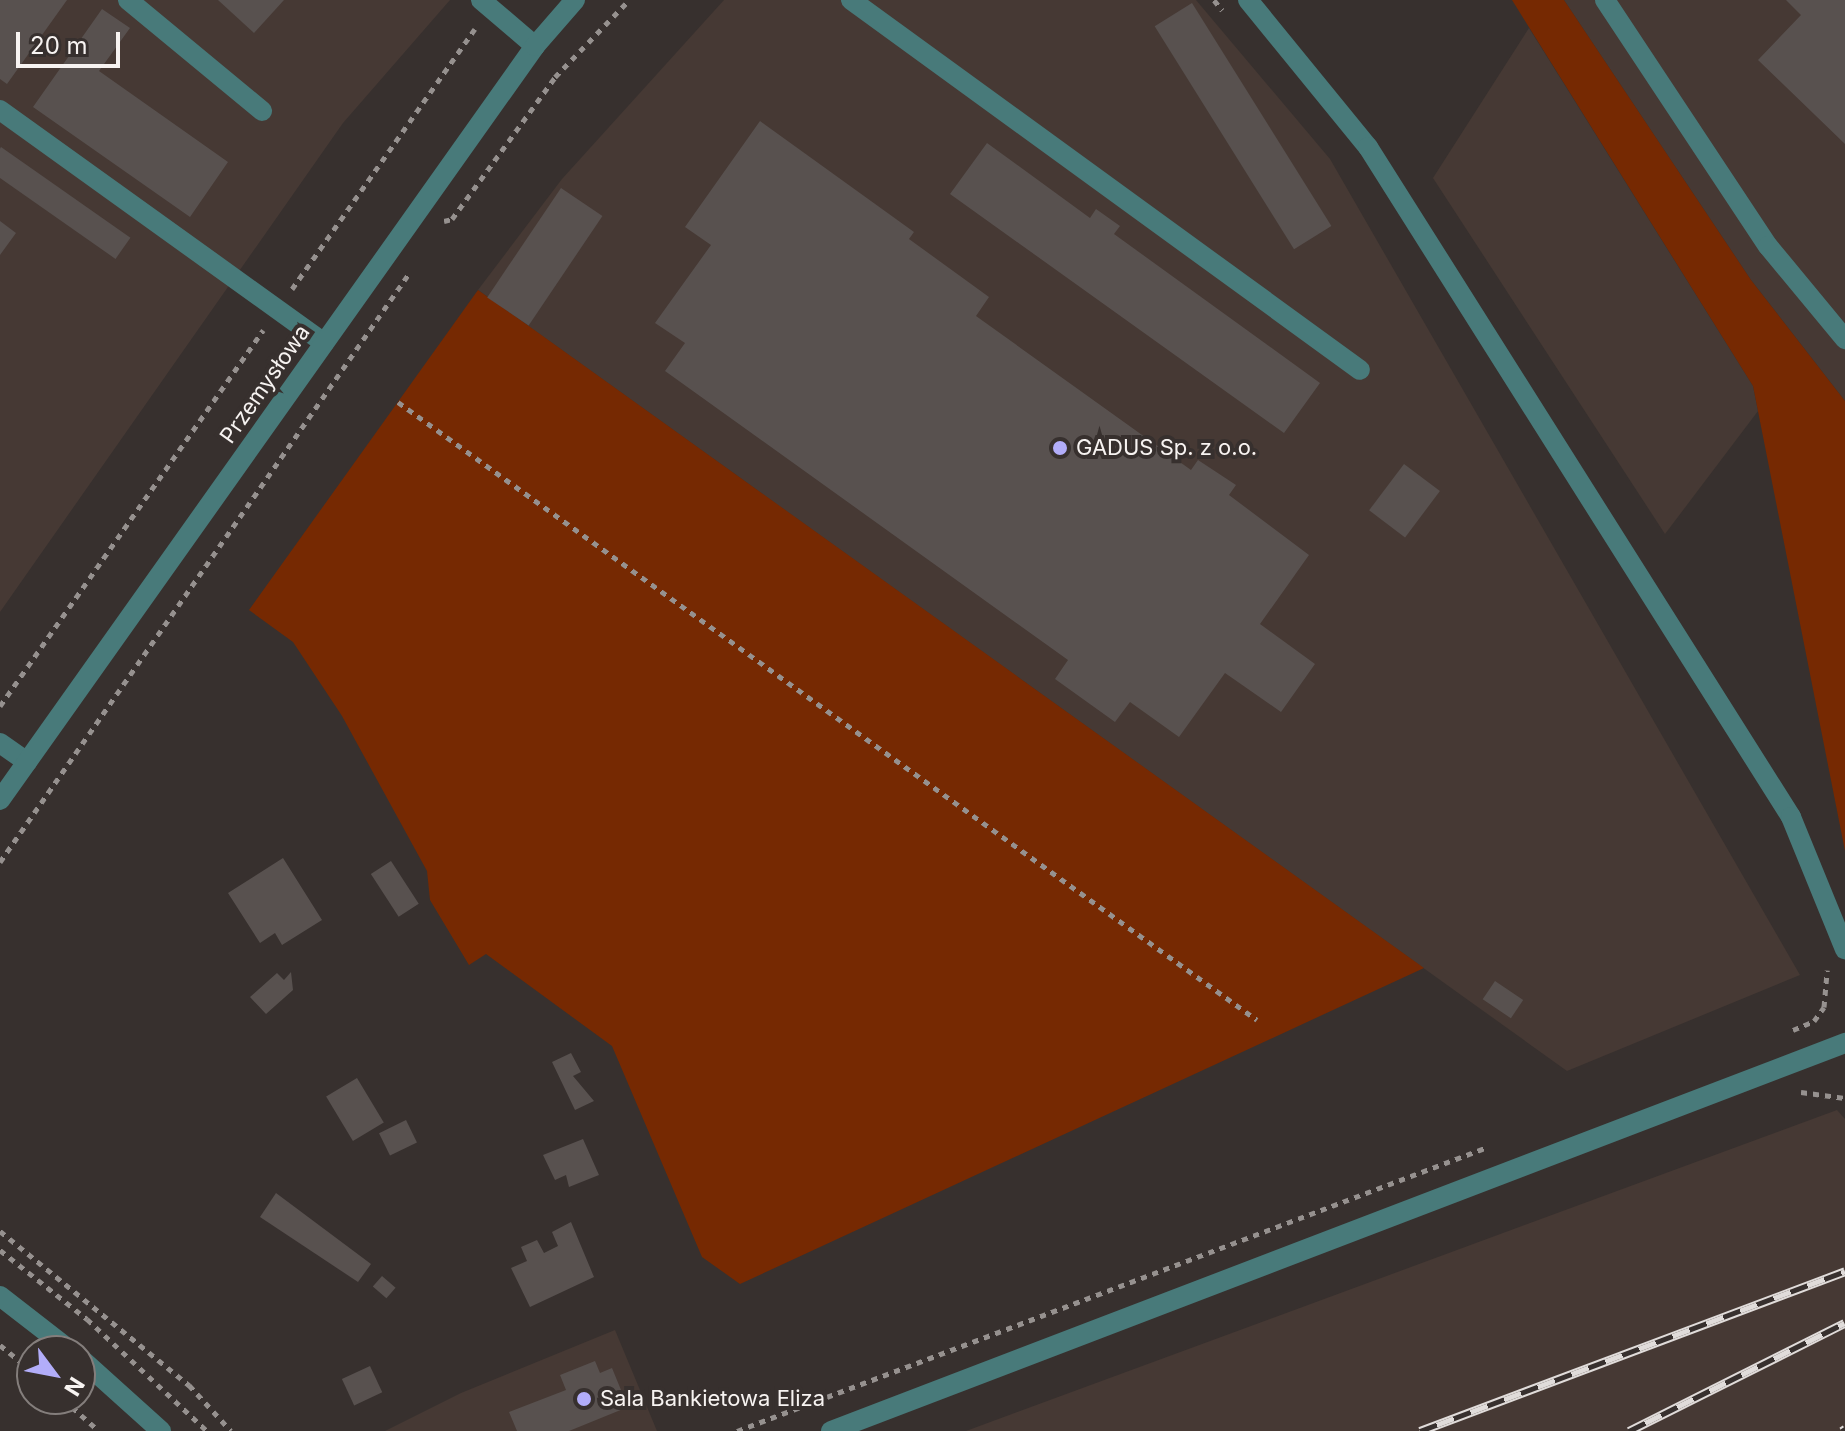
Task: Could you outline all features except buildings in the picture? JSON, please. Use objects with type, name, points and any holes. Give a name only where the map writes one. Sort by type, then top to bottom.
[{"type":"street","points":[[128,0],[262,111]]},
{"type":"street","name":"Przemysłowa","points":[[0,800],[535,46],[575,0]]},
{"type":"street","points":[[851,0],[1360,370]]},
{"type":"street","points":[[1248,0],[1368,147],[1766,777],[1791,817],[1845,949]]},
{"type":"street","points":[[1605,0],[1768,246],[1845,339]]},
{"type":"street","points":[[486,4],[535,46]]},
{"type":"street","points":[[0,110],[324,343]]},
{"type":"street","points":[[0,743],[27,762]]},
{"type":"street","points":[[831,1431],[1845,1043]]},
{"type":"street","points":[[0,1296],[50,1335]]},
{"type":"street","points":[[96,1372],[161,1431]]},
{"type":"path","points":[[433,234],[452,219],[555,77],[629,0]]},
{"type":"path","points":[[1214,0],[1234,24]]},
{"type":"path","points":[[0,706],[278,309],[486,4]]},
{"type":"path","points":[[0,862],[407,282],[410,267]]},
{"type":"path","points":[[398,402],[1257,1020]]},
{"type":"path","points":[[1777,1037],[1814,1021],[1824,1007],[1830,983],[1822,957]]},
{"type":"path","points":[[1788,1096],[1820,1090],[1845,1098]]},
{"type":"path","points":[[737,1431],[1497,1143]]},
{"type":"path","points":[[0,1231],[189,1385],[231,1431]]},
{"type":"path","points":[[0,1250],[87,1319],[207,1431]]},
{"type":"path","points":[[0,1345],[16,1358]]},
{"type":"path","points":[[81,1415],[99,1431]]},
{"type":"shaded area","points":[[0,0],[450,0],[343,123],[0,612]]},
{"type":"shaded area","points":[[724,0],[1196,0],[1330,159],[1800,975],[1567,1071],[478,290],[562,179]]},
{"type":"shaded area","points":[[1512,0],[1564,0],[1751,280],[1845,401],[1845,851],[1753,386]]},
{"type":"shaded area","points":[[1564,0],[1845,0],[1845,401],[1751,280]]},
{"type":"shaded area","points":[[1529,28],[1753,386],[1758,411],[1665,534],[1433,178]]},
{"type":"shaded area","points":[[478,290],[1424,968],[740,1284],[702,1257],[612,1046],[486,954],[469,965],[430,900],[427,871],[342,716],[293,642],[249,610]]},
{"type":"shaded area","points":[[1837,1110],[1845,1119],[1845,1431],[966,1431]]},
{"type":"shaded area","points":[[615,1330],[657,1431],[385,1431],[461,1393]]},
{"type":"railway","points":[[1420,1431],[1845,1271]]},
{"type":"railway","points":[[1629,1431],[1845,1323]]},
{"type":"place","name":"GADUS Sp. z o.o.","points":[[1060,448]]},
{"type":"place","name":"Sala Bankietowa Eliza","points":[[584,1399]]}]
